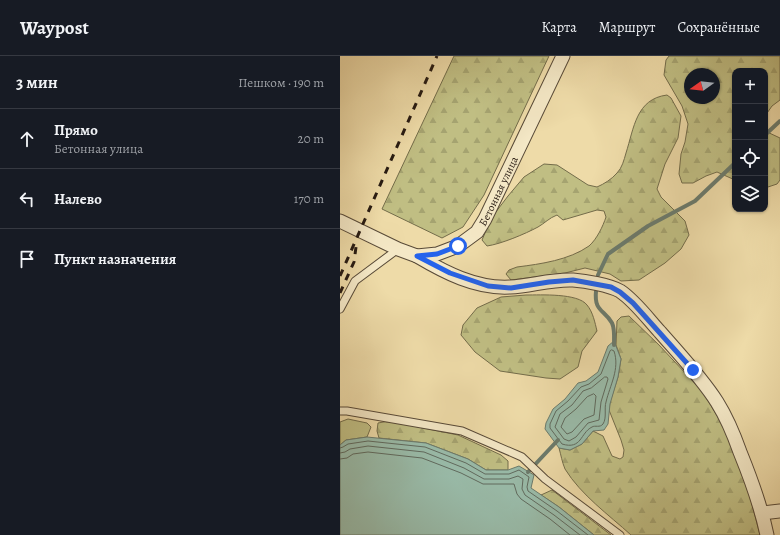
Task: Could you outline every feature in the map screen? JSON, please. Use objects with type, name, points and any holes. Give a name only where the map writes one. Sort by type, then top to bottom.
[{"type":"street","name":"Бетонная улица","points":[[340,221],[398,249],[417,256],[437,254],[458,246],[468,240],[477,232],[485,219],[562,56]]},
{"type":"street","points":[[417,256],[450,273],[488,286],[511,288],[573,280],[611,287],[620,292],[633,303],[693,370],[717,402],[730,424],[762,513],[767,535]]},
{"type":"street","points":[[762,513],[780,511]]},
{"type":"lane","points":[[340,309],[355,281],[398,249]]},
{"type":"lane","points":[[340,411],[462,431],[522,457],[545,479],[620,535]]},
{"type":"green space","points":[[454,56],[549,56],[484,195],[463,227],[442,238],[382,209]]},
{"type":"green space","points":[[669,56],[780,56],[780,100],[772,106],[768,112],[768,68],[732,68],[732,179],[717,172],[693,183],[682,183],[679,174],[681,154],[688,124],[682,106],[664,75],[666,60]]},
{"type":"green space","points":[[667,95],[671,98],[681,116],[678,138],[665,164],[657,189],[661,197],[685,221],[689,235],[681,249],[665,263],[639,280],[621,281],[610,274],[585,268],[565,273],[511,280],[506,274],[509,270],[517,267],[545,263],[564,258],[589,246],[595,240],[606,217],[604,211],[597,210],[563,220],[557,215],[527,233],[487,246],[482,240],[492,217],[524,177],[544,164],[557,165],[588,185],[597,187],[608,181],[617,173],[624,161],[638,116],[649,102]]},
{"type":"green space","points":[[768,132],[780,138],[780,180],[777,184],[768,187]]},
{"type":"green space","points":[[550,295],[576,298],[587,305],[595,321],[597,331],[582,351],[578,367],[560,379],[500,371],[475,352],[461,335],[463,325],[477,308],[501,297]]},
{"type":"green space","points":[[629,316],[659,345],[702,391],[727,432],[747,485],[760,535],[631,535],[587,496],[565,469],[559,448],[570,450],[582,444],[593,431],[603,436],[612,456],[620,459],[623,457],[624,450],[609,410],[618,377],[621,359],[616,345],[617,321],[621,317]]},
{"type":"green space","points":[[348,419],[367,423],[371,427],[367,437],[346,440],[340,445],[340,422]]},
{"type":"green space","points":[[389,421],[458,435],[501,455],[508,461],[508,470],[486,470],[468,459],[426,443],[379,438],[377,431],[378,423]]},
{"type":"green space","points":[[552,490],[611,535],[594,535],[559,507],[541,495]]},
{"type":"water","points":[[614,341],[621,359],[618,377],[610,404],[608,424],[604,430],[593,431],[582,444],[570,450],[559,448],[545,429],[546,423],[553,409],[565,399],[578,383],[586,381],[598,372],[608,346]]},
{"type":"water","points":[[367,437],[426,443],[468,459],[486,470],[508,470],[519,466],[534,475],[531,488],[559,507],[594,535],[340,535],[340,445],[346,440]]},
{"type":"waterway","points":[[768,132],[780,121]]},
{"type":"waterway","points":[[598,275],[608,254],[648,226],[695,201],[732,166]]},
{"type":"waterway","points":[[596,291],[598,307],[609,318],[613,325],[614,345]]},
{"type":"waterway","points":[[528,472],[558,440]]},
{"type":"railway","points":[[340,276],[437,56]]},
{"type":"railway","points":[[340,293],[354,262],[356,247]]},
{"type":"route","points":[[458,246],[437,254],[417,256],[438,268],[478,284],[488,286],[511,288],[561,280],[573,280],[611,287],[620,292],[633,303],[693,370]]}]
